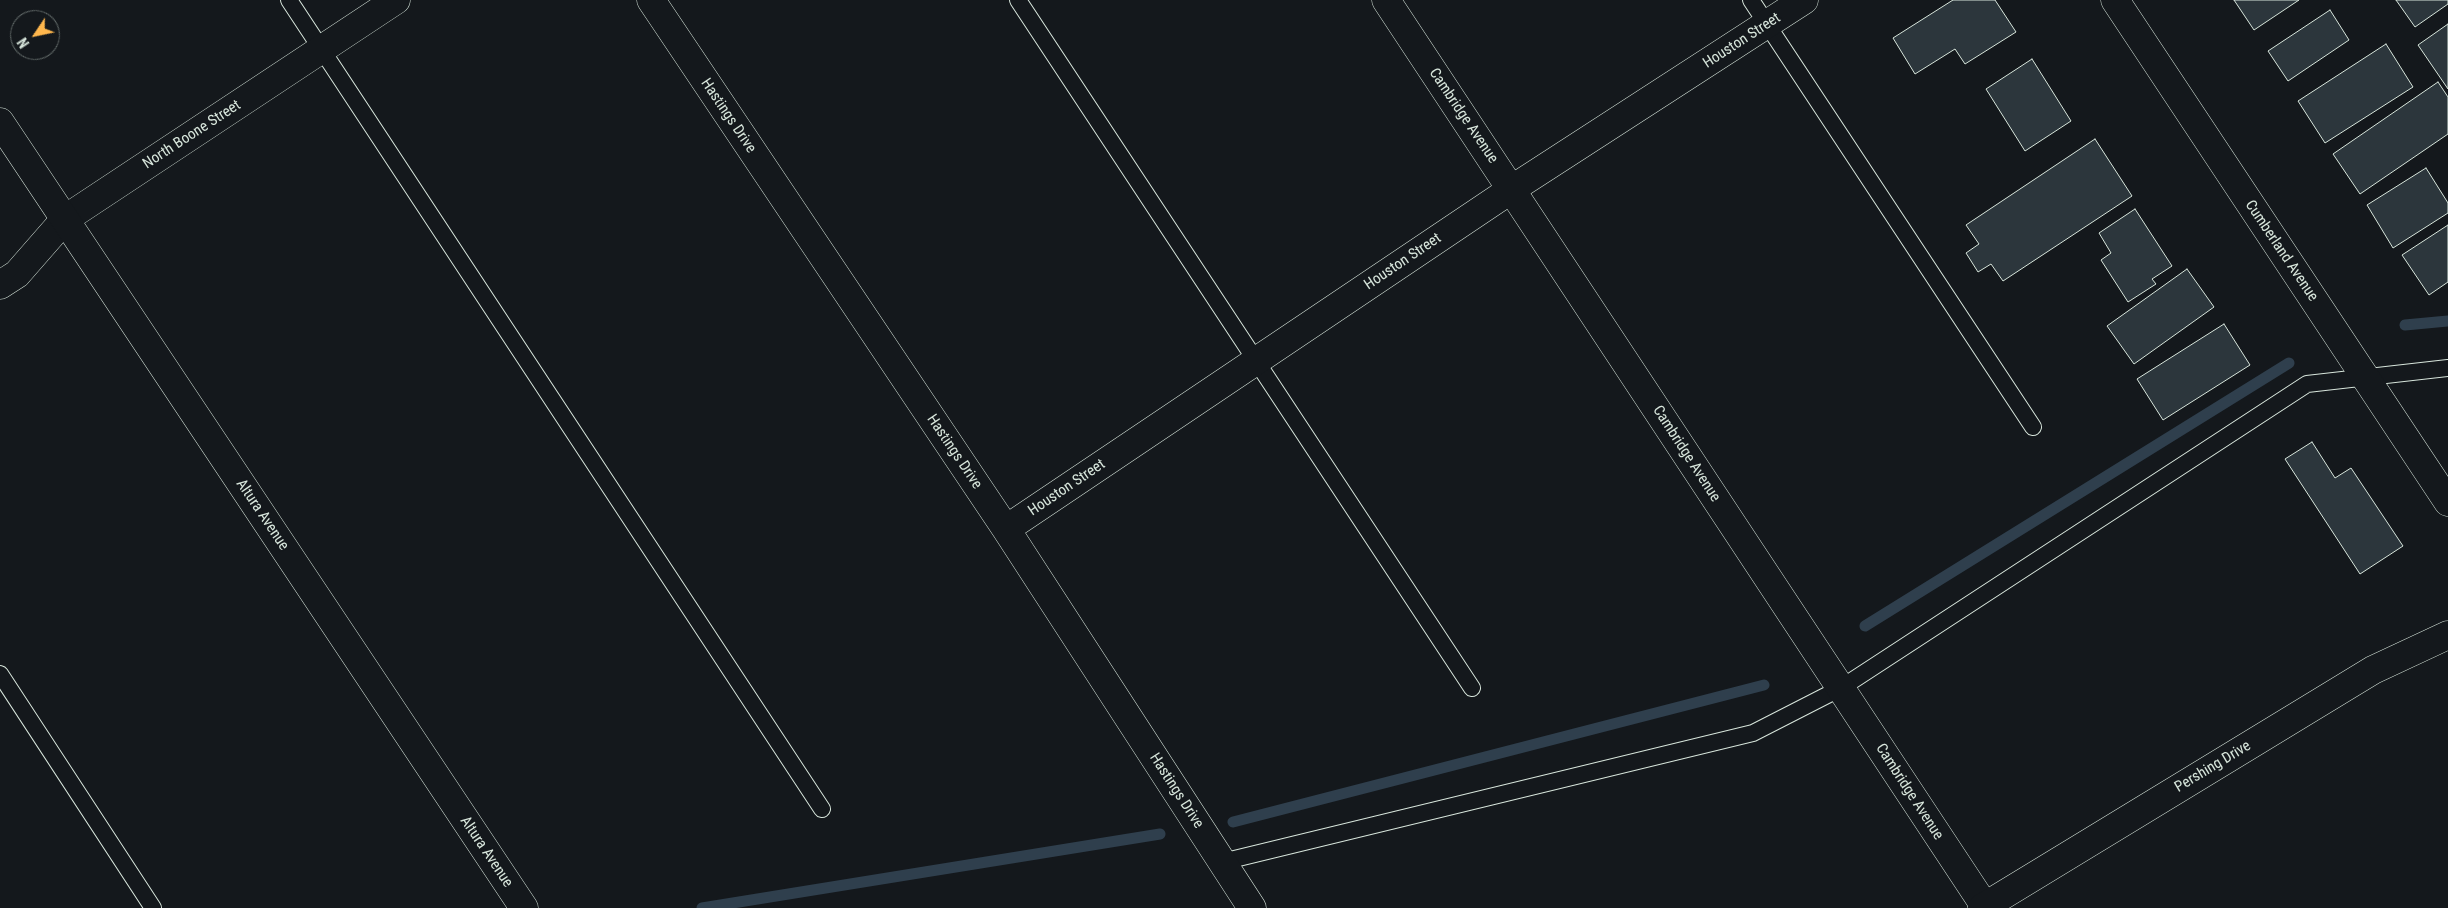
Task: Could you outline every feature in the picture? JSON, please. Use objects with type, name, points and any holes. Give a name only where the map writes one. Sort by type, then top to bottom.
[{"type":"street","name":"North Boone Street","points":[[0,285],[17,274],[65,219],[396,0]]},
{"type":"street","name":"Hastings Drive","points":[[650,0],[1006,529],[1252,908]]},
{"type":"street","name":"Cambridge Avenue","points":[[1386,0],[1984,907]]},
{"type":"street","name":"Houston Street","points":[[1006,529],[1512,189],[1804,0]]},
{"type":"street","name":"Cumberland Avenue","points":[[2114,0],[2448,502]]},
{"type":"street","name":"Altura Avenue","points":[[0,122],[524,908]]},
{"type":"street","name":"Pershing Drive","points":[[1984,907],[2373,670],[2448,635]]},
{"type":"lane","points":[[289,0],[822,809]]},
{"type":"lane","points":[[1018,0],[1472,688]]},
{"type":"lane","points":[[1751,0],[2034,427]]},
{"type":"lane","points":[[1222,862],[1753,733],[1841,688],[2307,384],[2448,368]]},
{"type":"lane","points":[[0,674],[153,908]]},
{"type":"building","points":[[1953,0],[1995,0],[2016,32],[1965,64],[1955,49],[1915,74],[1893,38]]},
{"type":"building","points":[[2234,0],[2299,0],[2254,30]]},
{"type":"building","points":[[2396,0],[2448,0],[2448,4],[2415,27]]},
{"type":"building","points":[[2330,10],[2349,40],[2288,81],[2268,51]]},
{"type":"building","points":[[2448,24],[2448,89],[2418,45]]},
{"type":"building","points":[[2386,44],[2413,87],[2325,143],[2298,101]]},
{"type":"building","points":[[2032,59],[2071,121],[2025,151],[1986,89]]},
{"type":"building","points":[[2438,82],[2448,97],[2448,134],[2360,194],[2333,154]]},
{"type":"building","points":[[2095,139],[2132,196],[2003,281],[1991,264],[1978,272],[1966,253],[1979,244],[1966,225]]},
{"type":"building","points":[[2426,168],[2448,203],[2448,213],[2393,248],[2367,205]]},
{"type":"building","points":[[2135,209],[2172,266],[2152,279],[2156,284],[2128,302],[2101,260],[2111,253],[2099,233]]},
{"type":"building","points":[[2448,225],[2448,282],[2429,295],[2402,255]]},
{"type":"building","points":[[2187,269],[2214,307],[2134,364],[2107,326]]},
{"type":"building","points":[[2224,324],[2250,365],[2163,420],[2137,379]]},
{"type":"building","points":[[2312,442],[2335,478],[2351,468],[2403,546],[2360,574],[2285,459]]},
{"type":"waterway","points":[[2405,325],[2448,321]]},
{"type":"waterway","points":[[1865,626],[2289,363]]},
{"type":"waterway","points":[[1233,822],[1764,685]]},
{"type":"waterway","points":[[702,908],[1160,834]]}]
